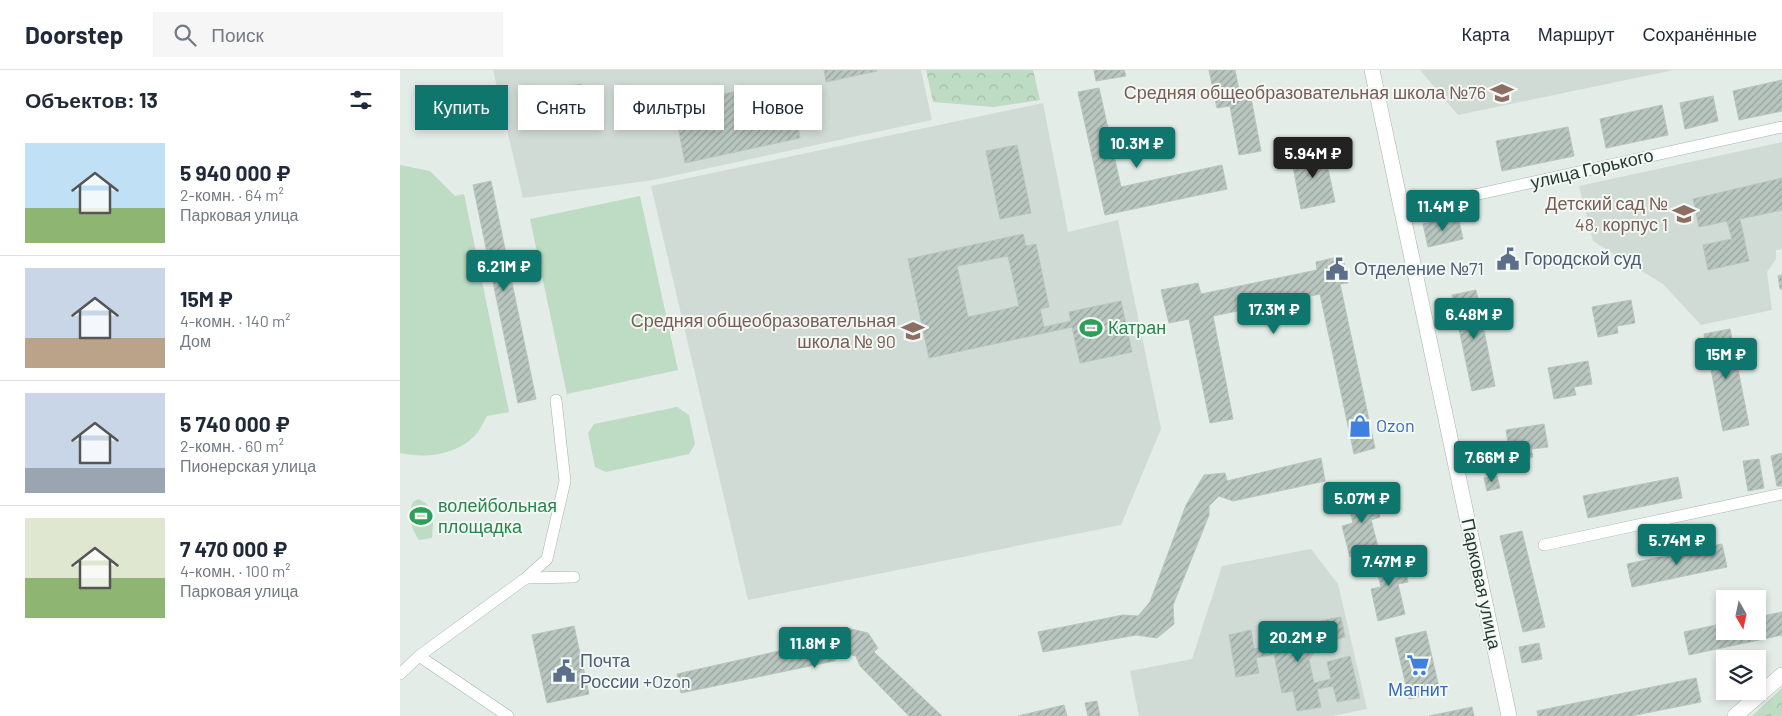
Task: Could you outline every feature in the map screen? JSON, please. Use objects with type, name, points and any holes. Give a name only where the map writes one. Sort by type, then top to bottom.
[{"type":"street","name":"Парковая улица","points":[[1372,70],[1509,716]]},
{"type":"street","name":"улица Горького","points":[[1402,211],[1782,127]]},
{"type":"street","points":[[400,674],[419,656],[526,578],[547,559],[565,481],[556,400]]},
{"type":"street","points":[[1544,545],[1782,494]]},
{"type":"street","points":[[526,578],[574,577]]},
{"type":"street","points":[[419,656],[508,716]]},
{"type":"street","points":[[1735,716],[1782,675]]},
{"type":"shaded area","points":[[493,70],[921,70],[932,120],[653,180],[523,198],[507,130],[508,85],[497,85]]},
{"type":"shaded area","name":"Средняя общеобразовательная школа №76","points":[[1420,70],[1674,70],[1458,115]]},
{"type":"shaded area","name":"Средняя общеобразовательная школа № 90","points":[[1043,103],[1068,232],[1118,220],[1161,429],[1121,525],[748,600],[651,186]]},
{"type":"shaded area","name":"Детский сад № 48, корпус 1","points":[[1782,142],[1782,249],[1776,250],[1776,259],[1767,272],[1772,310],[1701,325],[1663,284],[1593,241],[1579,186]]},
{"type":"shaded area","points":[[1311,549],[1338,584],[1367,709],[1333,716],[1139,716],[1130,671],[1192,659],[1222,566]]},
{"type":"green space","points":[[926,70],[1033,70],[1040,100],[994,107],[933,102]]},
{"type":"green space","points":[[400,165],[430,171],[455,196],[464,194],[509,412],[487,416],[470,440],[451,451],[441,454],[420,456],[400,453]]},
{"type":"green space","points":[[640,196],[678,370],[567,394],[530,219]]},
{"type":"green space","points":[[677,407],[689,415],[695,444],[689,454],[606,472],[595,467],[588,433],[594,424]]},
{"type":"green space","name":"волейбольная площадка","points":[[418,499],[426,503],[433,523],[432,538],[419,540],[412,526],[410,517],[411,507],[413,502]]},
{"type":"green space","points":[[1782,688],[1782,716],[1752,716]]},
{"type":"building","points":[[824,70],[877,70],[877,71],[826,82]]},
{"type":"building","points":[[1094,70],[1124,70],[1126,76],[1096,81]]},
{"type":"building","points":[[1209,70],[1235,70],[1241,100],[1251,98],[1261,151],[1239,155],[1230,106],[1217,108]]},
{"type":"building","points":[[1782,80],[1782,111],[1739,120],[1733,91]]},
{"type":"building","points":[[1099,88],[1121,187],[1222,165],[1227,189],[1105,215],[1078,92]]},
{"type":"building","points":[[734,92],[734,130],[798,130],[800,138],[685,163],[679,130],[724,130],[724,94]]},
{"type":"building","points":[[1713,96],[1718,121],[1685,129],[1680,103]]},
{"type":"building","points":[[1662,105],[1668,135],[1606,148],[1600,119]]},
{"type":"building","points":[[1568,127],[1574,156],[1502,171],[1496,141]]},
{"type":"building","points":[[1017,145],[1031,213],[1000,219],[986,151]]},
{"type":"building","points":[[1324,150],[1335,202],[1301,209],[1291,156]]},
{"type":"building","points":[[1782,178],[1782,210],[1740,219],[1749,261],[1708,270],[1703,245],[1732,239],[1727,221],[1699,227],[1693,199]]},
{"type":"building","points":[[491,181],[536,399],[518,403],[473,185]]},
{"type":"building","points":[[1458,216],[1463,239],[1428,247],[1423,224]]},
{"type":"building","points":[[1023,234],[1026,246],[1036,244],[1049,307],[1040,309],[1044,327],[1071,321],[1069,312],[1121,301],[1132,352],[1080,363],[1072,327],[929,358],[908,259]],"holes":[[[1008,256],[1019,306],[968,317],[957,266]]]},
{"type":"building","points":[[1343,256],[1348,283],[1340,284],[1375,448],[1354,454],[1320,294],[1213,316],[1233,419],[1210,423],[1189,319],[1169,323],[1161,290],[1198,283],[1201,294],[1317,270],[1316,262]]},
{"type":"building","points":[[1782,275],[1782,289],[1780,289],[1778,276]]},
{"type":"building","points":[[1476,290],[1495,386],[1472,391],[1452,295]]},
{"type":"building","points":[[1631,300],[1635,323],[1617,326],[1618,333],[1598,337],[1592,307]]},
{"type":"building","points":[[1730,329],[1749,425],[1723,431],[1704,334]]},
{"type":"building","points":[[1588,361],[1592,384],[1574,387],[1576,395],[1554,399],[1548,368]]},
{"type":"building","points":[[1544,424],[1548,447],[1531,449],[1533,457],[1511,461],[1506,430]]},
{"type":"building","points":[[1782,453],[1782,486],[1777,486],[1771,456]]},
{"type":"building","points":[[1321,458],[1325,481],[1233,501],[1219,496],[1209,506],[1209,515],[1173,605],[1174,624],[1157,638],[1136,635],[1043,652],[1038,632],[1123,615],[1138,616],[1150,602],[1186,505],[1204,475],[1225,473],[1227,481]]},
{"type":"building","points":[[1759,459],[1764,488],[1748,491],[1743,461]]},
{"type":"building","points":[[1497,476],[1500,488],[1487,491],[1484,478]]},
{"type":"building","points":[[1678,477],[1682,498],[1588,518],[1583,496]]},
{"type":"building","points":[[1373,489],[1380,517],[1371,520],[1379,550],[1350,557],[1342,526],[1353,523],[1346,496]]},
{"type":"building","points":[[1522,531],[1545,627],[1523,632],[1500,536]]},
{"type":"building","points":[[1722,544],[1727,567],[1632,587],[1627,564]]},
{"type":"building","points":[[1401,552],[1408,582],[1398,584],[1405,614],[1378,621],[1371,589],[1381,587],[1374,559]]},
{"type":"building","points":[[1782,612],[1782,635],[1766,638],[1766,615]]},
{"type":"building","points":[[1341,617],[1345,637],[1320,643],[1309,660],[1314,683],[1331,679],[1327,662],[1350,656],[1360,698],[1337,702],[1333,686],[1317,689],[1321,707],[1297,711],[1293,691],[1282,693],[1274,654],[1256,658],[1259,673],[1236,677],[1229,635],[1251,630],[1254,649],[1272,645],[1269,628],[1291,624],[1299,659],[1319,635],[1316,622]]},
{"type":"building","points":[[1716,625],[1716,640],[1759,640],[1689,655],[1684,632]]},
{"type":"building","points":[[574,626],[589,694],[547,703],[532,635]]},
{"type":"building","points":[[847,628],[868,633],[878,648],[874,652],[942,716],[909,716],[860,666],[856,656],[844,653],[834,661],[681,693],[677,674],[828,640],[831,634]]},
{"type":"building","name":"Магнит","points":[[1426,631],[1440,692],[1409,699],[1395,638]]},
{"type":"building","points":[[1539,643],[1542,659],[1522,663],[1519,647]]},
{"type":"building","points":[[1696,678],[1701,702],[1631,716],[1538,716],[1537,711]]},
{"type":"building","points":[[1097,701],[1100,716],[1088,716],[1085,703]]},
{"type":"building","points":[[1064,705],[1067,716],[1018,716]]},
{"type":"building","points":[[1472,707],[1474,716],[1429,716]]},
{"type":"place","name":"Средняя общеобразовательная школа №76","points":[[1502,93]]},
{"type":"place","name":"Детский сад № 48, корпус 1","points":[[1684,214]]},
{"type":"place","name":"Городской суд","points":[[1508,259]]},
{"type":"place","name":"Отделение №71","points":[[1337,269]]},
{"type":"place","name":"Катран","points":[[1091,328]]},
{"type":"place","name":"Средняя общеобразовательная школа № 90","points":[[913,331]]},
{"type":"place","name":"Ozon","points":[[1360,426]]},
{"type":"place","name":"волейбольная площадка","points":[[421,516]]},
{"type":"place","name":"Магнит","points":[[1418,665]]},
{"type":"place","name":"Почта России +Ozon","points":[[564,671]]}]
